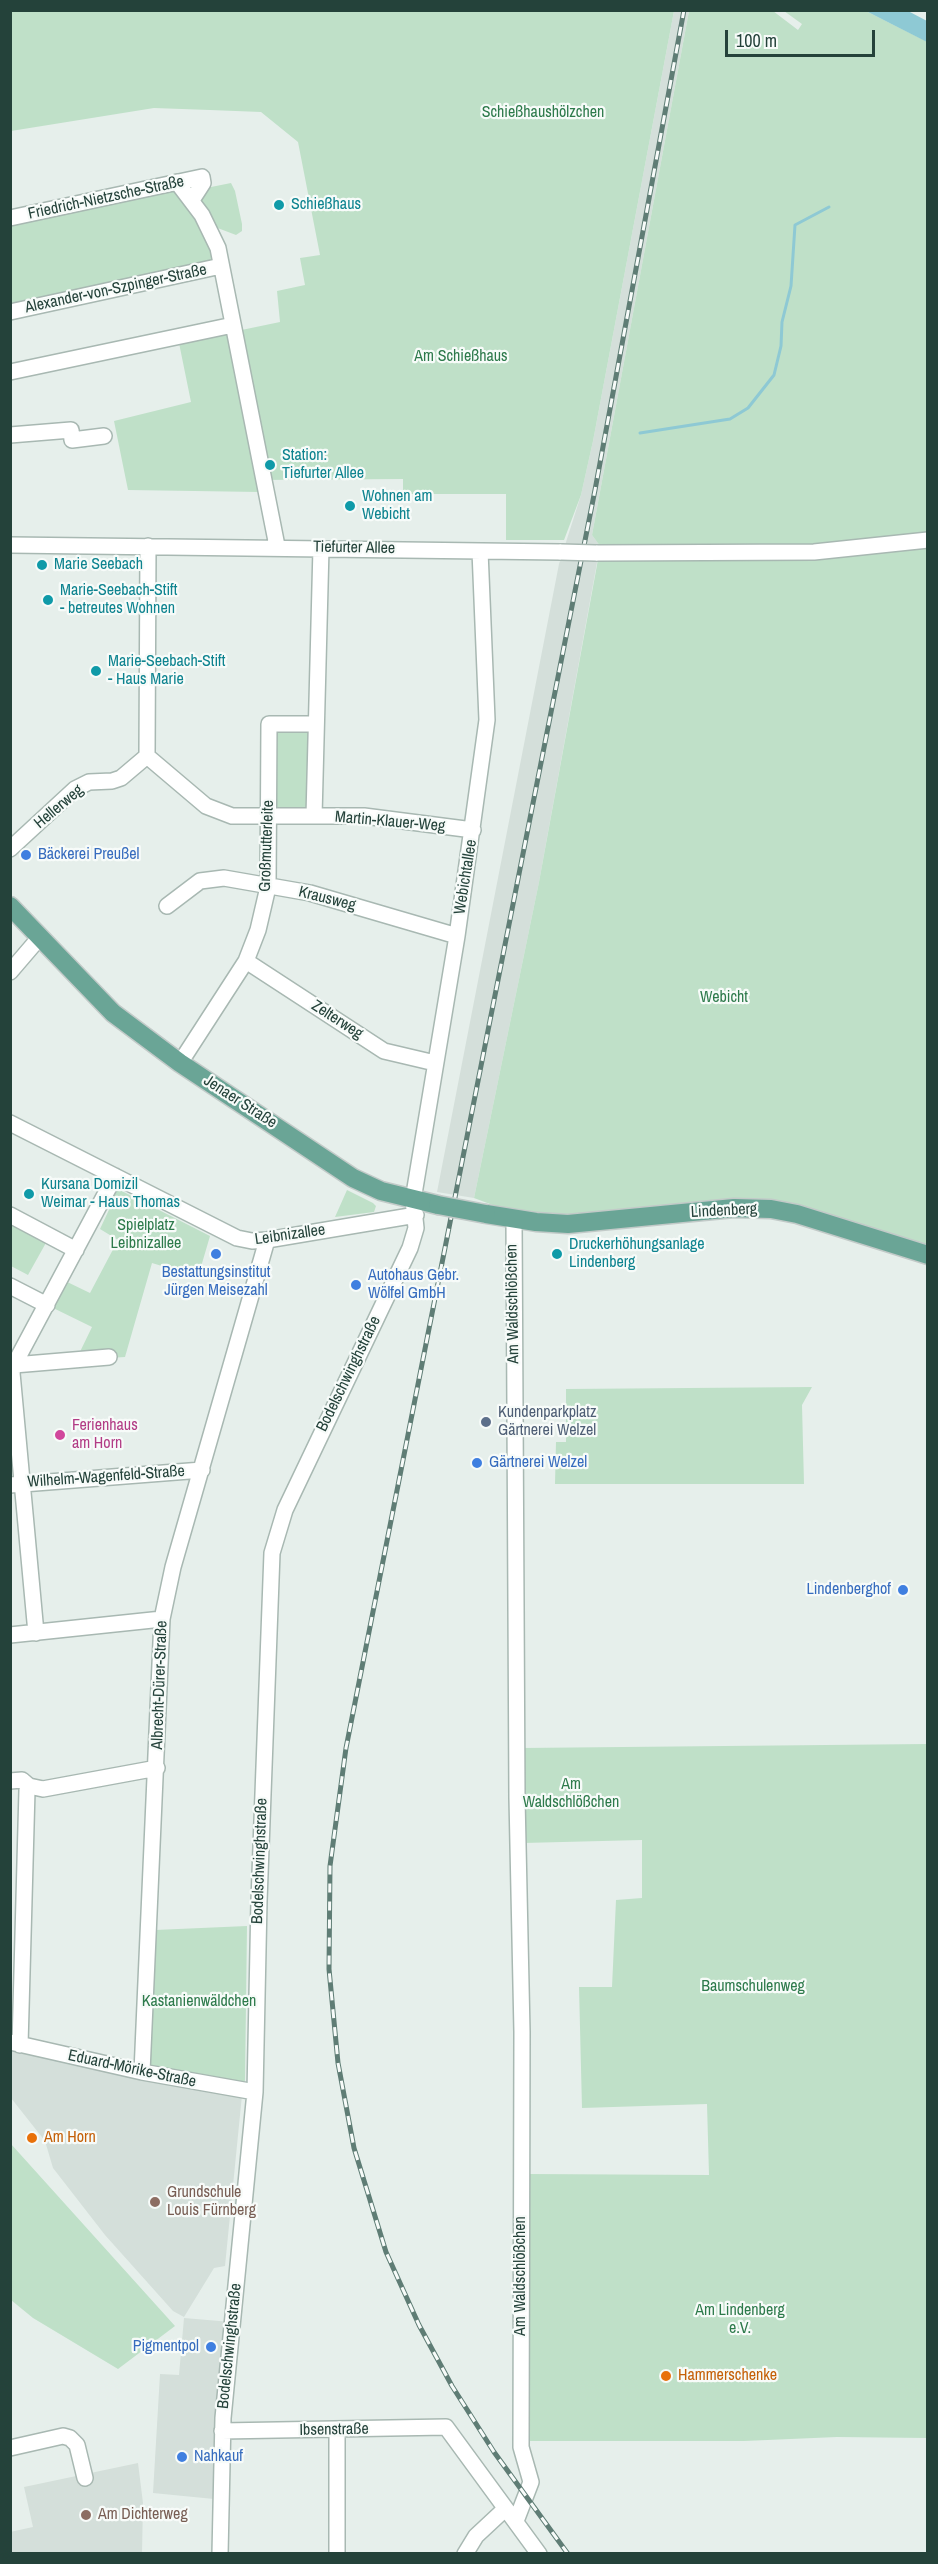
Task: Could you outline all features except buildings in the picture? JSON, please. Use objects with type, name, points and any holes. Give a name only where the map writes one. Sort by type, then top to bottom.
[{"type":"main road","name":"Jenaer Straße","points":[[10,906],[113,1013],[180,1063],[353,1178],[414,1207],[438,1205],[514,1219]]},
{"type":"main road","name":"Lindenberg","points":[[514,1219],[568,1224],[734,1208],[771,1209],[797,1214],[927,1255]]},
{"type":"street","name":"Friedrich-Nietzsche-Straße","points":[[10,218],[202,177],[203,183],[192,200]]},
{"type":"street","points":[[177,182],[192,200],[211,233],[221,266],[277,546]]},
{"type":"street","name":"Alexander-von-Szpinger-Straße","points":[[10,312],[221,266]]},
{"type":"street","points":[[10,372],[233,325]]},
{"type":"street","points":[[10,435],[70,430],[72,440],[104,436]]},
{"type":"street","name":"Tiefurter Allee","points":[[10,545],[277,546],[697,554],[814,552],[927,540]]},
{"type":"street","points":[[147,756],[148,546]]},
{"type":"street","points":[[314,816],[321,548]]},
{"type":"street","name":"Webichtallee","points":[[414,1207],[473,830],[487,720],[480,551]]},
{"type":"street","name":"Großmutterleite","points":[[180,1063],[246,961],[258,930],[268,887],[269,724],[315,724]]},
{"type":"street","name":"Martin-Klauer-Weg","points":[[147,756],[213,810],[232,816],[364,816],[473,830]]},
{"type":"street","name":"Hellerweg","points":[[10,849],[75,789],[88,782],[112,782],[121,778],[147,756]]},
{"type":"street","name":"Krausweg","points":[[166,906],[193,885],[208,879],[224,878],[309,893],[457,936]]},
{"type":"street","points":[[10,972],[40,937]]},
{"type":"street","name":"Zelterweg","points":[[246,961],[384,1051],[435,1063]]},
{"type":"street","name":"Leibnizallee","points":[[10,1123],[237,1238],[252,1241],[267,1239],[414,1207]]},
{"type":"street","points":[[36,1633],[16,1484],[12,1371],[115,1176]]},
{"type":"street","name":"Bodelschwinghstraße","points":[[220,2553],[222,2431],[255,2092],[259,1900],[272,1553],[285,1510],[410,1248],[414,1207]]},
{"type":"street","points":[[10,1215],[76,1250]]},
{"type":"street","name":"Am Waldschlößchen","points":[[511,2515],[523,2502],[531,2482],[521,2437],[522,2032],[517,1798],[514,1219]]},
{"type":"street","name":"Albrecht-Dürer-Straße","points":[[142,2072],[162,1619],[173,1568],[267,1239]]},
{"type":"street","points":[[10,1286],[47,1305]]},
{"type":"street","points":[[12,1371],[109,1357]]},
{"type":"street","name":"Wilhelm-Wagenfeld-Straße","points":[[16,1484],[202,1470]]},
{"type":"street","points":[[10,1635],[162,1619]]},
{"type":"street","points":[[15,2044],[27,1790],[157,1768]]},
{"type":"street","points":[[10,1781],[22,1780],[36,1787]]},
{"type":"street","name":"Eduard-Mörike-Straße","points":[[15,2044],[142,2072],[255,2092]]},
{"type":"street","name":"Ibsenstraße","points":[[222,2431],[446,2427],[511,2515]]},
{"type":"street","points":[[337,2430],[337,2553]]},
{"type":"street","points":[[10,2448],[63,2436],[70,2438],[77,2445],[85,2478]]},
{"type":"street","points":[[465,2553],[476,2536],[511,2515],[539,2553]]},
{"type":"shaded area","points":[[674,11],[689,11],[592,535],[600,546],[539,882],[474,1198],[437,1192],[559,564],[581,495],[593,441]]},
{"type":"shaded area","name":"Grundschule Louis Fürnberg","points":[[11,2046],[242,2095],[225,2266],[214,2268],[184,2317],[173,2311],[105,2235],[53,2168],[45,2141],[11,2098]]},
{"type":"shaded area","points":[[184,2318],[231,2322],[214,2499],[153,2493],[160,2374],[179,2375]]},
{"type":"shaded area","name":"Am Dichterweg","points":[[138,2463],[143,2503],[142,2553],[11,2553],[10,2532],[33,2527],[24,2487]]},
{"type":"green space","points":[[11,11],[674,11],[593,441],[581,495],[564,540],[506,540],[506,494],[403,494],[403,479],[258,480],[260,492],[128,490],[114,421],[191,402],[179,343],[280,322],[277,291],[305,285],[300,258],[320,255],[298,142],[261,112],[210,110],[154,108],[11,131]]},
{"type":"green space","name":"Webicht","points":[[689,11],[773,11],[798,30],[802,24],[784,11],[866,11],[928,42],[927,1248],[799,1208],[552,1216],[498,1207],[474,1198],[539,882],[597,565],[600,546],[592,535]]},
{"type":"green space","points":[[231,183],[242,224],[242,231],[236,235],[215,227],[200,204],[200,195],[206,188]]},
{"type":"green space","points":[[171,189],[182,194],[212,247],[214,261],[11,308],[10,226],[120,203],[119,200]]},
{"type":"green space","points":[[274,728],[310,729],[308,811],[274,810]]},
{"type":"green space","name":"Spielplatz Leibnizallee","points":[[110,1185],[210,1236],[198,1277],[152,1263],[125,1357],[76,1360],[92,1327],[47,1305],[61,1279],[90,1293],[118,1240],[100,1229],[114,1199],[106,1193]]},
{"type":"green space","points":[[347,1190],[373,1203],[376,1206],[374,1212],[335,1217]]},
{"type":"green space","points":[[10,1222],[47,1241],[28,1275],[11,1266]]},
{"type":"green space","points":[[812,1387],[802,1405],[804,1484],[555,1484],[556,1442],[566,1442],[566,1389]]},
{"type":"green space","points":[[927,1744],[927,2438],[525,2441],[527,2174],[709,2175],[707,2104],[582,2108],[579,1987],[612,1987],[616,1900],[642,1898],[642,1840],[523,1843],[522,1748]]},
{"type":"green space","name":"Kastanienwäldchen","points":[[247,1926],[245,2081],[240,2084],[149,2066],[155,1930]]},
{"type":"green space","points":[[11,2144],[175,2326],[118,2369],[33,2318],[11,2300]]},
{"type":"water","points":[[866,11],[908,11],[927,21],[927,42]]},
{"type":"waterway","points":[[640,433],[730,419],[748,408],[774,375],[781,346],[782,322],[791,286],[795,225],[829,207]]},
{"type":"railway","points":[[568,2554],[494,2452],[452,2386],[419,2325],[386,2252],[354,2148],[338,2063],[329,1969],[330,1866],[346,1748],[595,490],[684,10]]},
{"type":"place","name":"Schießhaus","points":[[279,205]]},
{"type":"place","name":"Station: Tiefurter Allee","points":[[270,465]]},
{"type":"place","name":"Wohnen am Webicht","points":[[350,506]]},
{"type":"place","name":"Marie Seebach","points":[[42,565]]},
{"type":"place","name":"Marie-Seebach-Stift - betreutes Wohnen","points":[[48,600]]},
{"type":"place","name":"Marie-Seebach-Stift - Haus Marie","points":[[96,671]]},
{"type":"place","name":"Bäckerei Preußel","points":[[26,855]]},
{"type":"place","name":"Kursana Domizil Weimar - Haus Thomas","points":[[29,1194]]},
{"type":"place","name":"Bestattungsinstitut Jürgen Meisezahl","points":[[216,1254]]},
{"type":"place","name":"Druckerhöhungsanlage Lindenberg","points":[[557,1254]]},
{"type":"place","name":"Autohaus Gebr. Wölfel GmbH","points":[[356,1285]]},
{"type":"place","name":"Kundenparkplatz Gärtnerei Welzel","points":[[486,1422]]},
{"type":"place","name":"Ferienhaus am Horn","points":[[60,1435]]},
{"type":"place","name":"Gärtnerei Welzel","points":[[477,1463]]},
{"type":"place","name":"Lindenberghof","points":[[903,1590]]},
{"type":"place","name":"Am Horn","points":[[32,2138]]},
{"type":"place","name":"Grundschule Louis Fürnberg","points":[[155,2202]]},
{"type":"place","name":"Pigmentpol","points":[[211,2347]]},
{"type":"place","name":"Hammerschenke","points":[[666,2376]]},
{"type":"place","name":"Nahkauf","points":[[182,2457]]},
{"type":"place","name":"Am Dichterweg","points":[[86,2515]]},
{"type":"park label","name":"Schießhaushölzchen","points":[[543,113]]},
{"type":"park label","name":"Am Schießhaus","points":[[461,357]]},
{"type":"park label","name":"Baumschulenweg","points":[[753,1987]]},
{"type":"park label","name":"Am Lindenberg e.V.","points":[[740,2320]]}]
